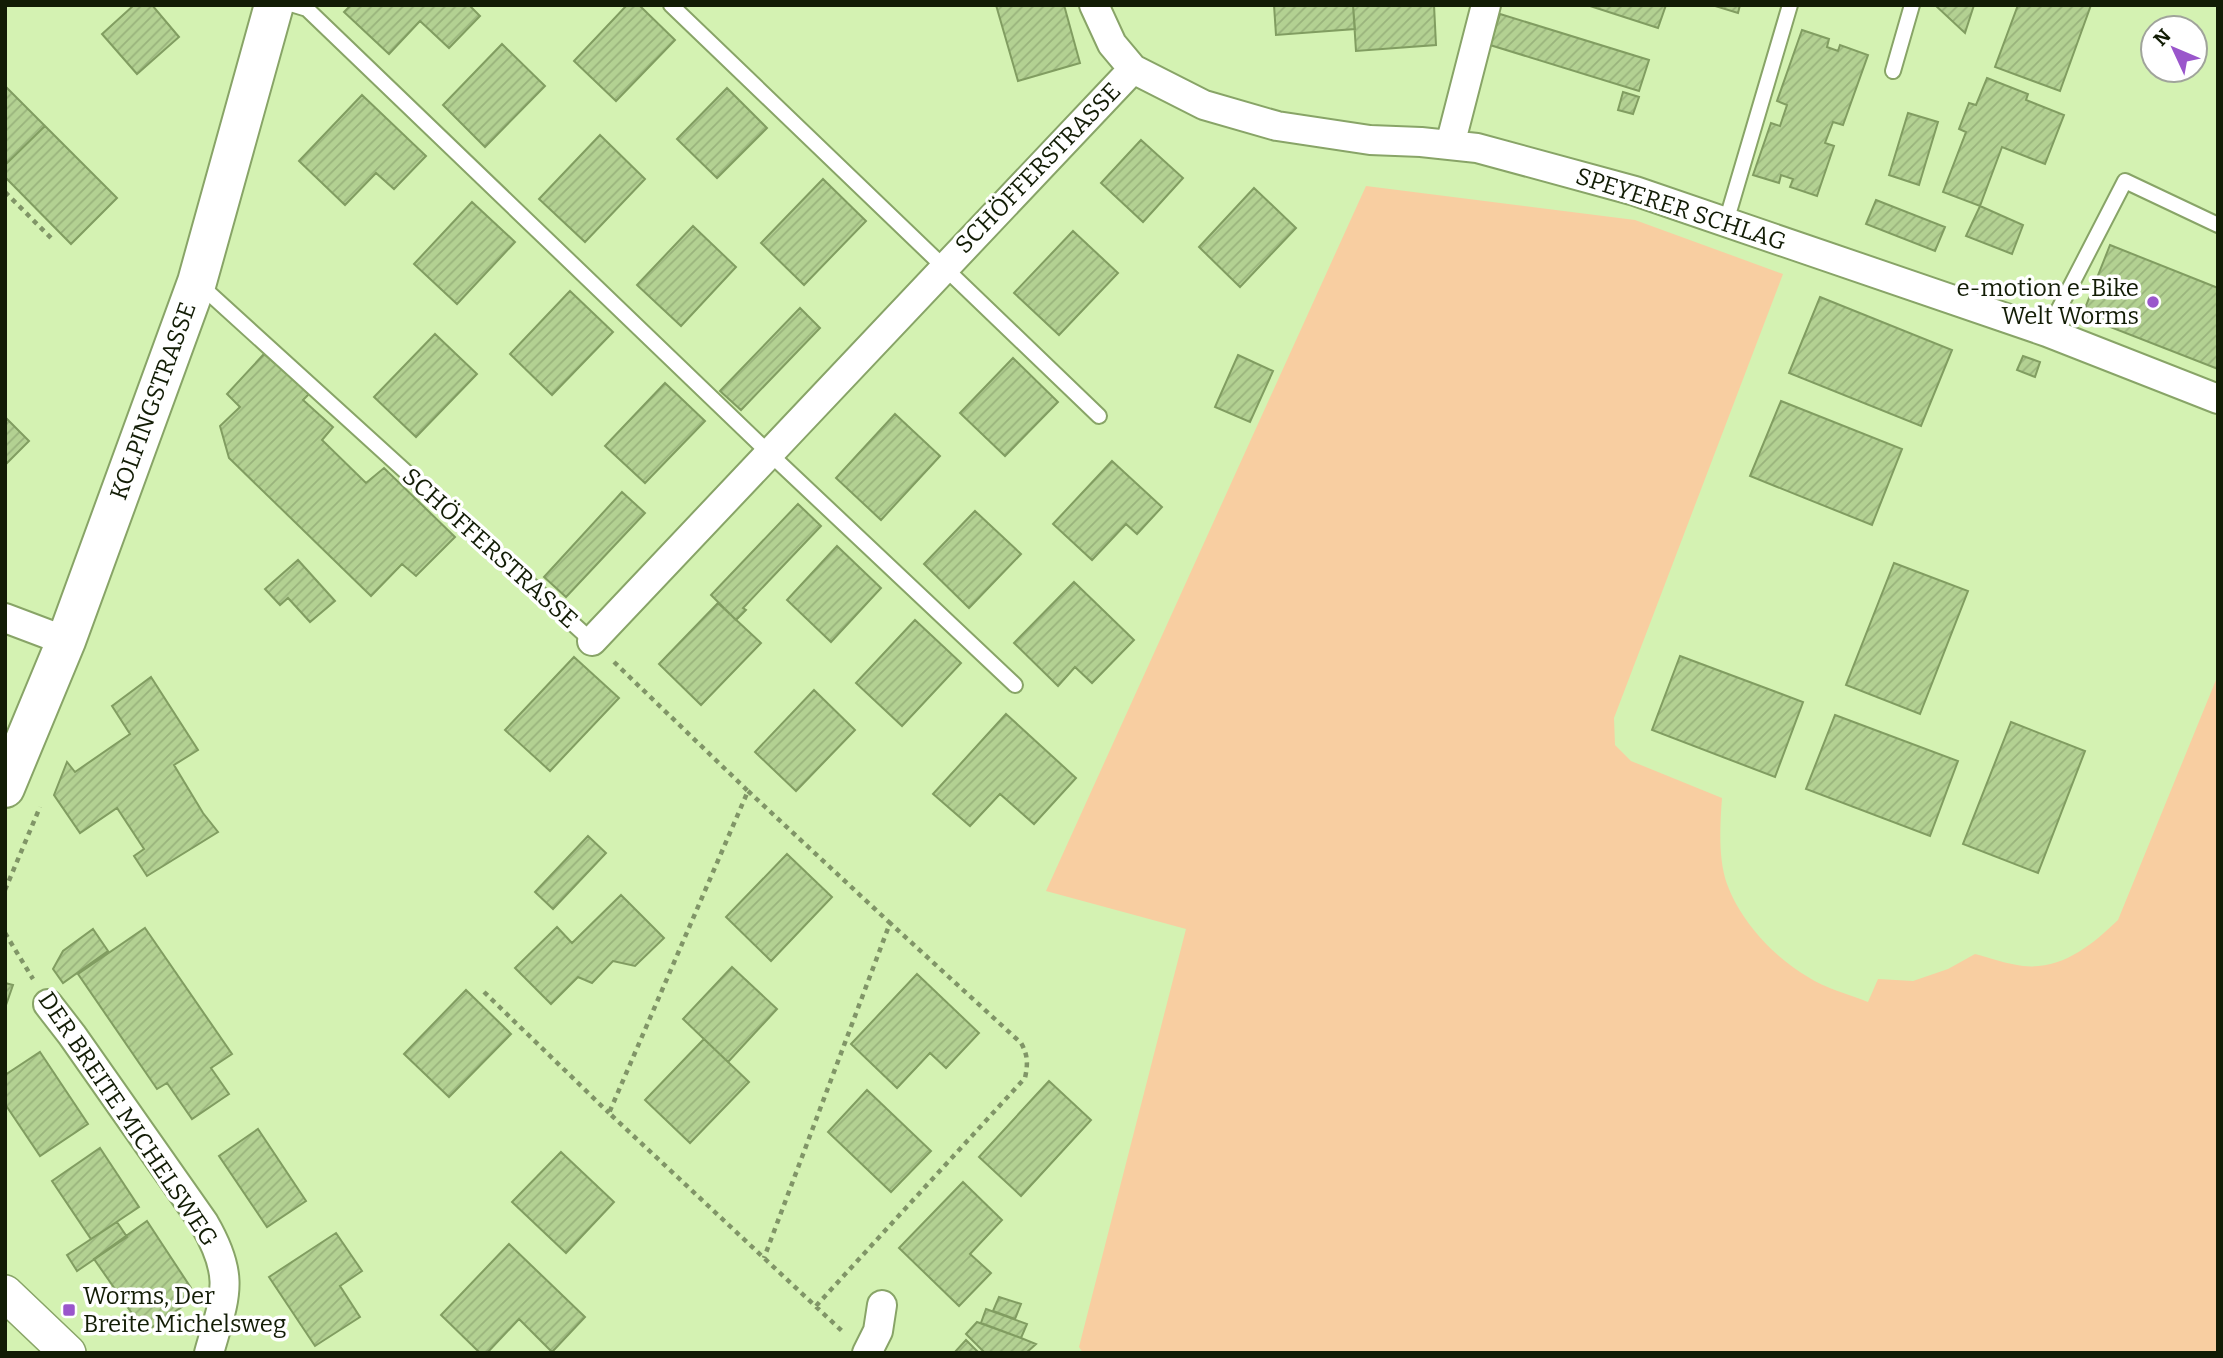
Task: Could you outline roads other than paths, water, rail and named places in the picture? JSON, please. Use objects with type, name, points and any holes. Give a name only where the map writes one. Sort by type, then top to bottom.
[{"type":"main road","name":"KOLPINGSTRASSE","points":[[5,788],[66,641],[197,282],[274,5]]},
{"type":"street","points":[[1094,5],[1112,44],[1133,69]]},
{"type":"street","points":[[1450,145],[1486,5]]},
{"type":"street","name":"SCHÖFFERSTRASSE","points":[[592,641],[1133,69]]},
{"type":"street","name":"SPEYERER SCHLAG","points":[[1133,69],[1204,105],[1277,126],[1370,140],[1477,148],[1635,191],[2047,332],[2218,399]]},
{"type":"street","points":[[5,618],[66,641]]},
{"type":"street","name":"DER BREITE MICHELSWEG","points":[[48,1004],[216,1244],[224,1266],[225,1296],[209,1353]]},
{"type":"street","points":[[5,1293],[68,1353]]},
{"type":"street","points":[[867,1353],[878,1331],[882,1304]]},
{"type":"lane","points":[[294,5],[307,9],[769,453],[1015,684]]},
{"type":"lane","name":"SCHÖFFERSTRASSE","points":[[671,5],[1099,416]]},
{"type":"lane","points":[[1726,222],[1790,5]]},
{"type":"lane","points":[[1893,71],[1912,5]]},
{"type":"lane","points":[[2047,332],[2124,181],[2218,225]]},
{"type":"lane","name":"SCHÖFFERSTRASSE","points":[[197,282],[592,641]]},
{"type":"place","name":"e-motion e-Bike Welt Worms","points":[[2153,302]]},
{"type":"place","name":"Worms, Der Breite Michelsweg","points":[[69,1310]]}]
